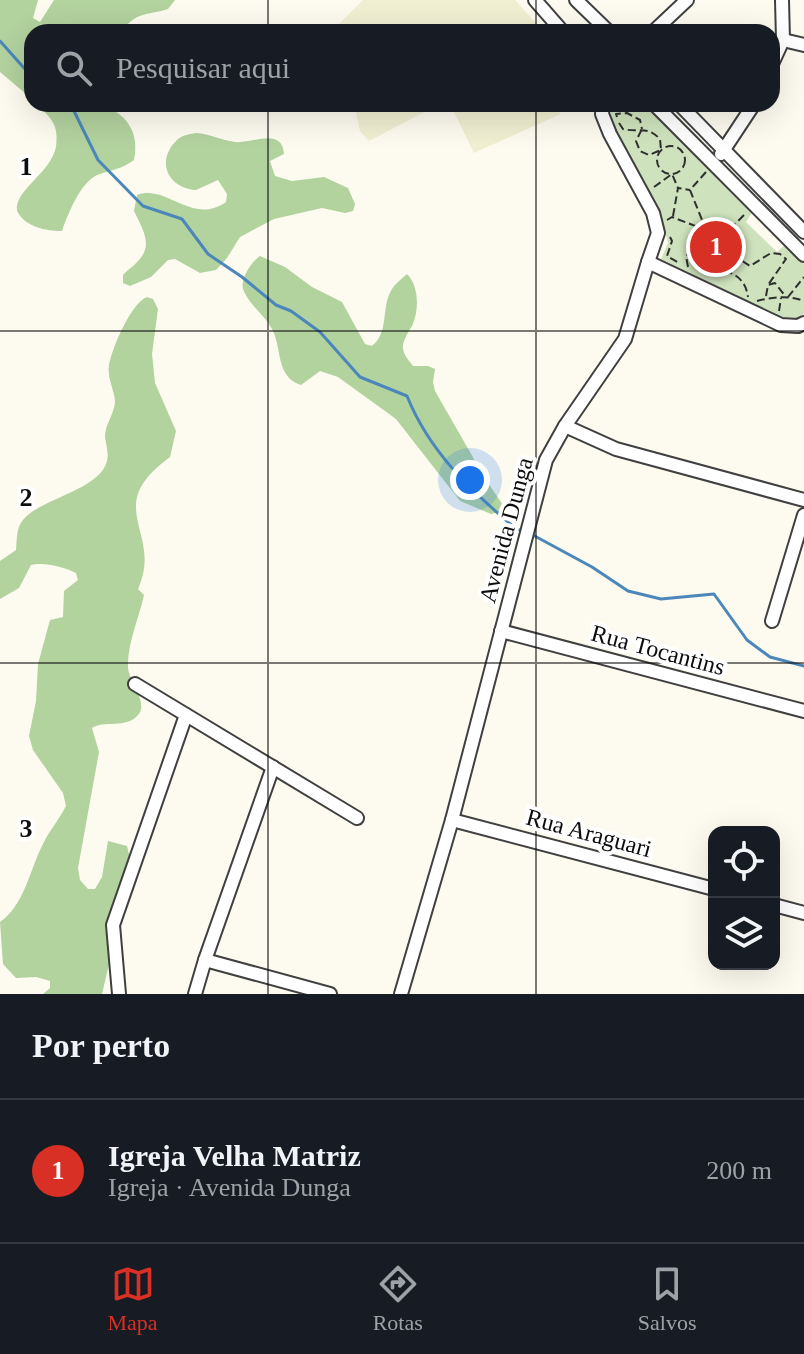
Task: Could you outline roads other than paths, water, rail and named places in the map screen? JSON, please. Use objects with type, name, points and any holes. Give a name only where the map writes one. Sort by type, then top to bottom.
[{"type":"street","points":[[535,0],[556,24]]},
{"type":"street","points":[[576,0],[601,24]]},
{"type":"street","points":[[662,24],[687,0]]},
{"type":"street","points":[[780,47],[783,40],[782,0]]},
{"type":"street","points":[[783,40],[804,45]]},
{"type":"street","name":"Avenida Dunga","points":[[401,994],[452,820],[546,460],[565,426],[625,339],[658,233],[653,213],[610,134],[602,112]]},
{"type":"street","points":[[661,112],[711,166],[804,255]]},
{"type":"street","points":[[687,112],[804,232]]},
{"type":"street","points":[[711,166],[749,112]]},
{"type":"street","points":[[648,262],[781,325],[798,326],[804,323]]},
{"type":"street","points":[[565,426],[616,449],[804,500]]},
{"type":"street","points":[[772,621],[804,515]]},
{"type":"street","name":"Rua Tocantins","points":[[501,631],[804,711]]},
{"type":"street","points":[[135,684],[357,818]]},
{"type":"street","points":[[119,994],[113,925],[186,715]]},
{"type":"street","points":[[195,994],[273,767]]},
{"type":"street","name":"Rua Araguari","points":[[452,820],[708,887]]},
{"type":"street","points":[[780,907],[804,913]]},
{"type":"street","points":[[205,960],[330,994]]},
{"type":"waterway","points":[[0,41],[24,68]]},
{"type":"waterway","points":[[74,112],[98,160],[143,206],[182,219],[208,254],[276,305],[291,311],[320,332],[360,377],[407,396],[427,434],[452,468],[498,514],[524,532]]},
{"type":"waterway","points":[[531,534],[592,567],[628,591],[661,599],[714,594],[747,640],[770,657],[804,666]]},
{"type":"place","name":"Igreja Velha Matriz","points":[[716,247]]}]
